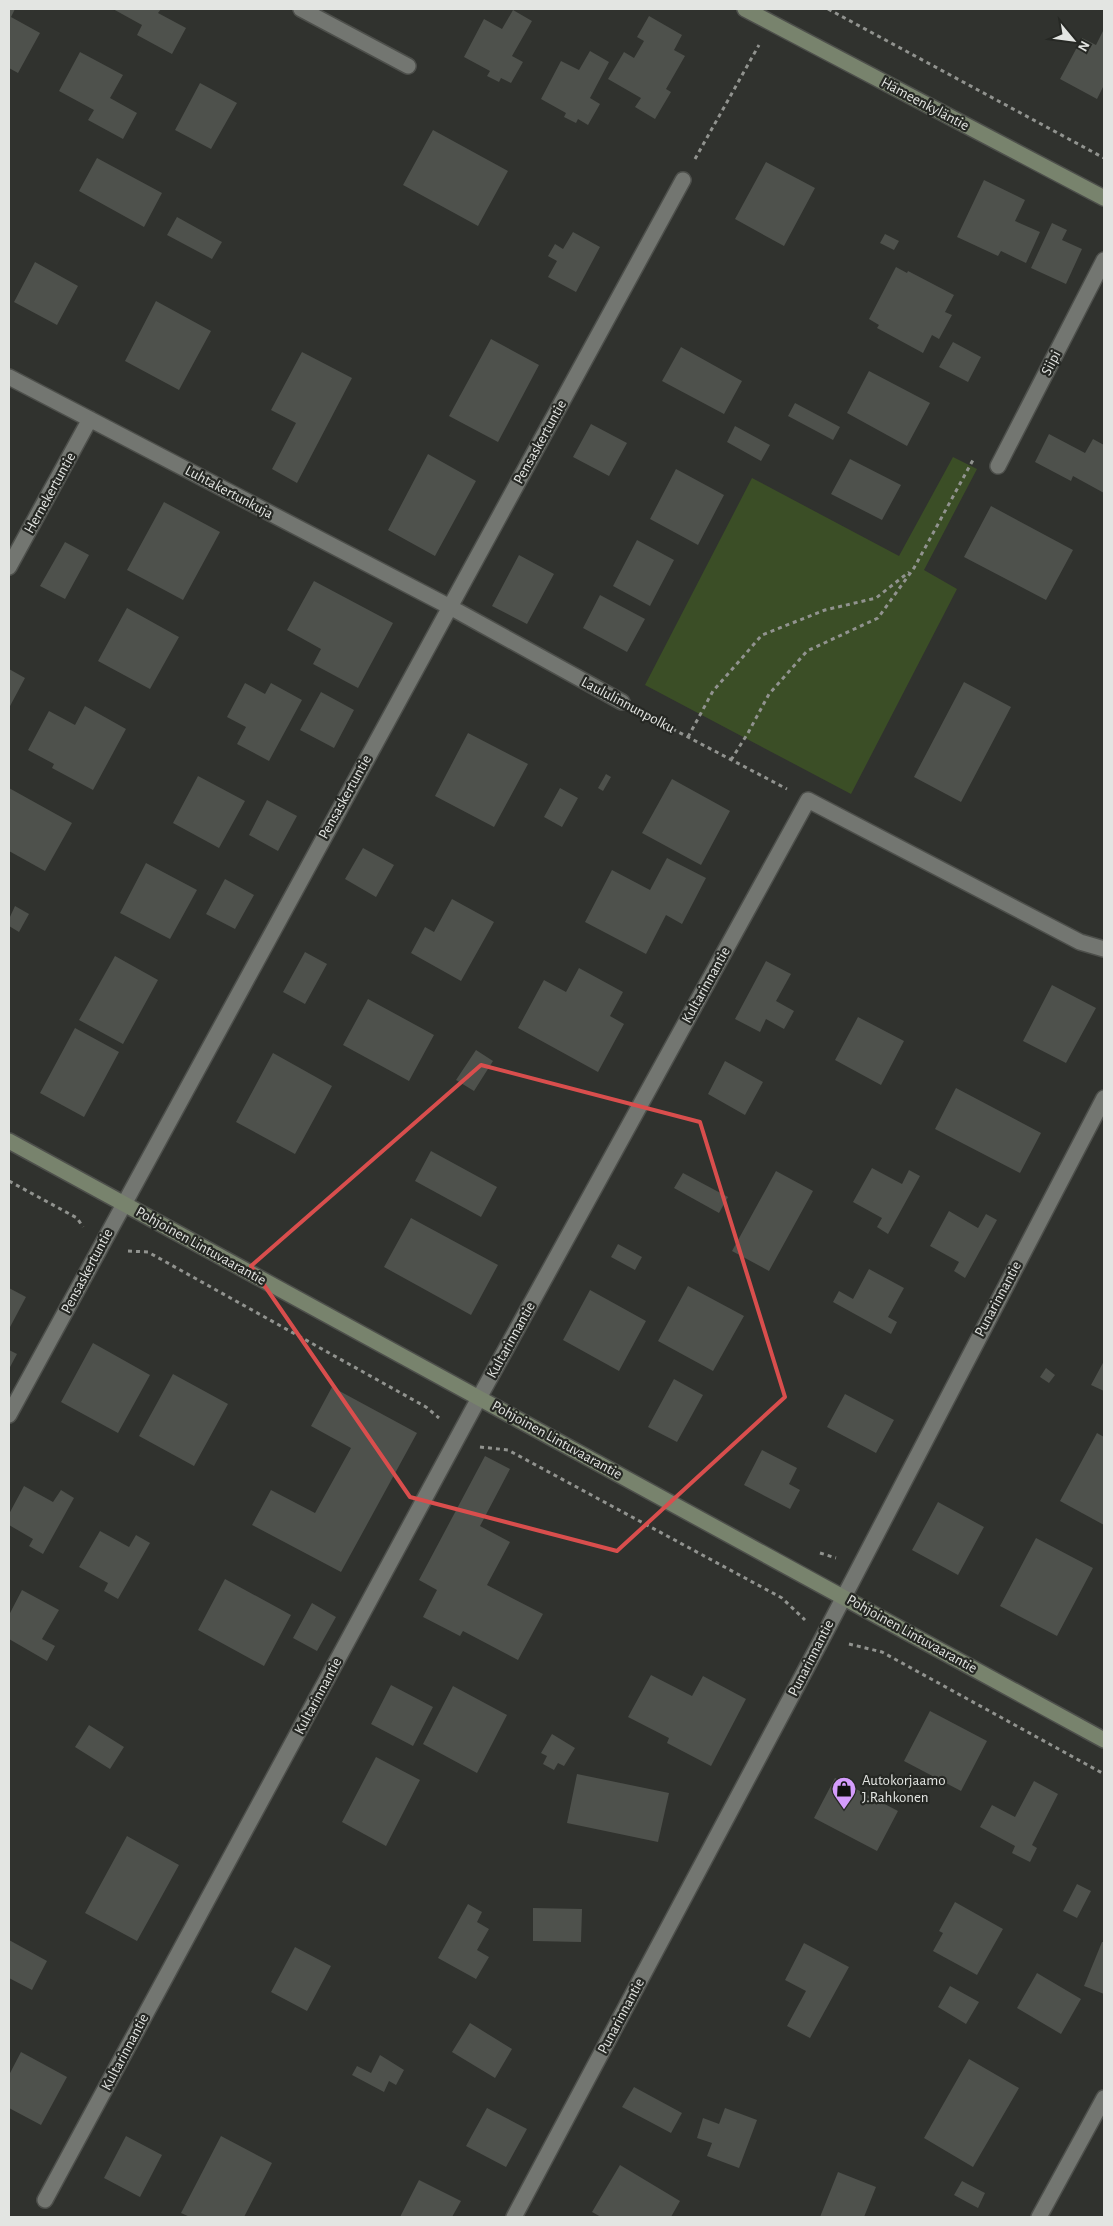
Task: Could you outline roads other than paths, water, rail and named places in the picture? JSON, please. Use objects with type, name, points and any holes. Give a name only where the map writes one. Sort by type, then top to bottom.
[{"type":"street","points":[[301,9],[408,66]]},
{"type":"street","name":"Hämeenkyläntie","points":[[745,9],[1104,198]]},
{"type":"street","name":"Pensaskertuntie","points":[[9,1414],[683,180]]},
{"type":"street","name":"Siipi","points":[[998,466],[1104,260]]},
{"type":"street","name":"Luhtakertunkuja","points":[[9,377],[450,607]]},
{"type":"street","name":"Hernekertuntie","points":[[9,567],[90,419]]},
{"type":"street","name":"Laululinnunpolku","points":[[450,607],[622,702]]},
{"type":"street","name":"Kultarinnantie","points":[[44,2200],[479,1398],[808,800],[1080,942],[1104,949]]},
{"type":"street","name":"Punarinnantie","points":[[514,2217],[823,1637],[1104,1098]]},
{"type":"street","name":"Pohjoinen Lintuvaarantie","points":[[9,1141],[1104,1740]]},
{"type":"street","points":[[1039,2217],[1104,2098]]},
{"type":"place","name":"Autokorjaamo J.Rahkonen","points":[[844,1810]]}]
